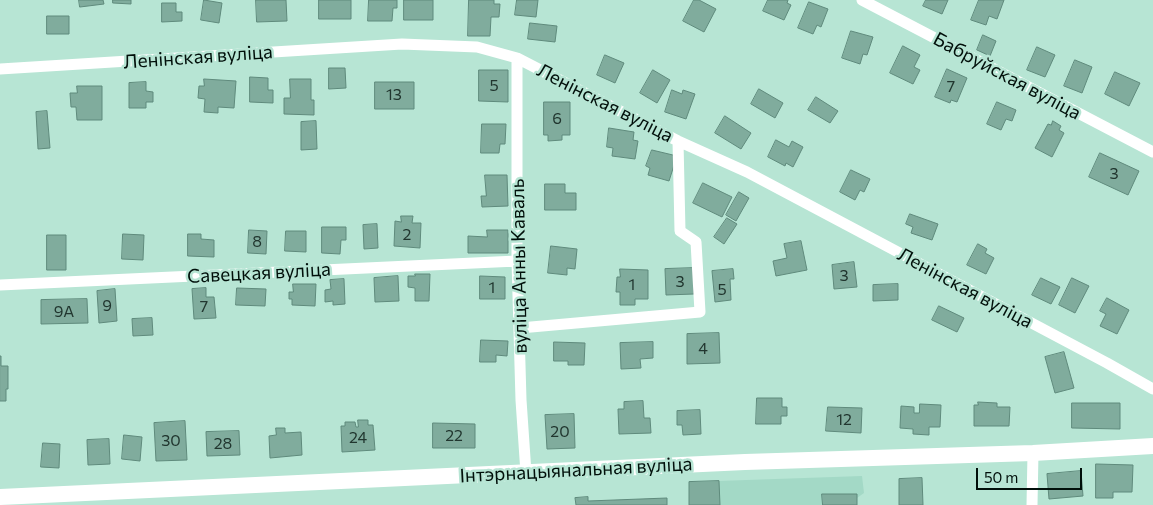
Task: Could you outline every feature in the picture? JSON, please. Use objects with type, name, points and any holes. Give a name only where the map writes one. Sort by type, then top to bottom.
[{"type":"street","name":"Бабруйская вуліца","points":[[862,0],[1153,152]]},
{"type":"street","name":"Ленінская вуліца","points":[[0,69],[402,44],[478,47],[517,58],[678,140],[760,179],[1153,389]]},
{"type":"street","name":"вуліца Анны Каваль","points":[[517,58],[521,400],[526,473]]},
{"type":"street","points":[[520,328],[700,312],[696,242],[680,231],[678,140]]},
{"type":"street","name":"Савецкая вуліца","points":[[0,285],[518,261]]},
{"type":"street","name":"Інтэрнацыянальная вуліца","points":[[0,497],[744,462],[1032,453],[1153,446]]},
{"type":"street","points":[[1032,453],[1032,505]]},
{"type":"shaded area","points":[[862,476],[864,493],[857,498],[857,505],[689,505],[689,482]]},
{"type":"building","points":[[79,0],[103,0],[104,4],[80,7]]},
{"type":"building","points":[[113,0],[131,0],[131,4],[113,3]]},
{"type":"building","points":[[204,0],[222,3],[219,23],[201,20]]},
{"type":"building","points":[[256,0],[286,0],[287,21],[257,22]]},
{"type":"building","points":[[319,0],[351,0],[351,19],[319,19]]},
{"type":"building","points":[[369,0],[397,0],[397,8],[393,8],[392,21],[368,21]]},
{"type":"building","points":[[404,0],[433,0],[433,20],[404,20]]},
{"type":"building","points":[[469,0],[494,0],[494,4],[500,4],[499,17],[491,17],[490,36],[468,36]]},
{"type":"building","points":[[517,0],[538,0],[536,17],[515,15]]},
{"type":"building","points":[[694,0],[699,0],[716,9],[704,32],[683,21]]},
{"type":"building","points":[[768,0],[788,0],[787,3],[791,5],[784,20],[763,11]]},
{"type":"building","points":[[926,0],[948,0],[942,14],[923,6]]},
{"type":"building","points":[[979,0],[1004,0],[997,19],[989,16],[986,25],[971,20]]},
{"type":"building","points":[[809,2],[828,9],[821,27],[817,25],[813,34],[798,28]]},
{"type":"building","points":[[162,3],[176,3],[176,12],[182,12],[182,21],[162,22]]},
{"type":"building","points":[[47,16],[69,16],[69,34],[47,34]]},
{"type":"building","points":[[530,23],[557,26],[555,42],[528,39]]},
{"type":"building","points":[[851,31],[873,37],[867,55],[863,54],[860,64],[842,58]]},
{"type":"building","points":[[983,35],[996,41],[990,56],[977,50]]},
{"type":"building","points":[[903,46],[920,55],[914,67],[920,70],[913,84],[890,73]]},
{"type":"building","points":[[1037,47],[1055,55],[1045,77],[1027,70]]},
{"type":"building","points":[[605,55],[624,63],[615,83],[597,75]]},
{"type":"building","points":[[1075,60],[1092,67],[1082,93],[1064,86]]},
{"type":"building","points":[[329,68],[345,68],[346,88],[329,89]]},
{"type":"building","points":[[947,69],[967,78],[957,102],[951,100],[950,103],[935,97]]},
{"type":"building","points":[[479,70],[508,70],[508,102],[479,101]]},
{"type":"building","points":[[653,70],[670,80],[657,103],[640,93]]},
{"type":"building","points":[[1115,72],[1140,83],[1129,106],[1105,94]]},
{"type":"building","points":[[250,77],[268,78],[268,90],[273,90],[273,103],[250,102]]},
{"type":"building","points":[[204,79],[236,81],[234,108],[218,107],[218,113],[204,112],[205,99],[198,98],[199,86],[204,86]]},
{"type":"building","points":[[290,79],[311,79],[311,100],[314,100],[314,115],[284,114],[284,98],[290,98]]},
{"type":"building","points":[[146,82],[146,91],[153,92],[153,102],[146,102],[146,108],[129,108],[129,83]]},
{"type":"building","points":[[375,82],[414,82],[414,109],[375,109]]},
{"type":"building","points":[[77,86],[102,86],[102,120],[77,120],[76,107],[71,107],[70,93],[77,93]]},
{"type":"building","points":[[759,89],[783,103],[775,118],[751,104]]},
{"type":"building","points":[[672,90],[682,94],[683,90],[695,94],[686,119],[665,112]]},
{"type":"building","points":[[816,97],[838,111],[830,123],[808,110]]},
{"type":"building","points":[[544,102],[570,102],[570,135],[562,135],[562,140],[548,141],[548,135],[544,135]]},
{"type":"building","points":[[997,102],[1016,110],[1012,121],[1006,119],[1001,130],[987,124]]},
{"type":"building","points":[[47,111],[50,148],[38,149],[36,112]]},
{"type":"building","points":[[725,116],[751,133],[741,149],[715,133]]},
{"type":"building","points":[[316,121],[317,149],[301,150],[301,122]]},
{"type":"building","points":[[1053,121],[1061,126],[1059,130],[1064,133],[1052,157],[1035,148],[1048,124],[1051,125]]},
{"type":"building","points":[[482,124],[506,124],[505,144],[500,144],[499,153],[481,153]]},
{"type":"building","points":[[609,128],[634,132],[633,140],[638,141],[635,159],[612,156],[613,148],[607,147]]},
{"type":"building","points":[[776,140],[789,147],[792,141],[803,147],[793,167],[786,163],[785,166],[768,157]]},
{"type":"building","points":[[652,150],[677,156],[669,181],[648,175],[650,168],[646,166]]},
{"type":"building","points":[[1100,153],[1139,171],[1128,195],[1089,177]]},
{"type":"building","points":[[851,170],[870,179],[864,192],[860,190],[855,200],[840,192]]},
{"type":"building","points":[[485,175],[507,175],[508,206],[482,207],[481,196],[486,196]]},
{"type":"building","points":[[703,183],[732,197],[722,217],[693,203]]},
{"type":"building","points":[[545,184],[565,184],[565,193],[576,193],[576,210],[545,210]]},
{"type":"building","points":[[739,192],[749,198],[736,221],[726,215]]},
{"type":"building","points":[[910,214],[938,224],[932,240],[911,233],[913,227],[906,224]]},
{"type":"building","points":[[401,216],[413,216],[412,223],[421,223],[420,248],[394,246],[395,221],[401,222]]},
{"type":"building","points":[[727,218],[737,224],[724,244],[714,237]]},
{"type":"building","points":[[377,224],[378,248],[364,249],[363,225]]},
{"type":"building","points":[[322,227],[346,227],[346,240],[341,240],[340,254],[322,253]]},
{"type":"building","points":[[249,230],[267,231],[266,254],[248,253]]},
{"type":"building","points":[[487,230],[508,230],[508,253],[468,253],[468,236],[487,237]]},
{"type":"building","points":[[286,231],[306,231],[306,252],[285,251]]},
{"type":"building","points":[[123,234],[144,235],[143,260],[122,259]]},
{"type":"building","points":[[188,234],[201,234],[201,239],[214,240],[214,257],[188,256]]},
{"type":"building","points":[[47,235],[66,235],[66,270],[47,270]]},
{"type":"building","points":[[801,241],[807,270],[776,276],[773,261],[787,258],[784,244]]},
{"type":"building","points":[[978,244],[987,249],[985,253],[994,258],[986,274],[967,265]]},
{"type":"building","points":[[551,246],[577,249],[575,269],[567,268],[567,275],[548,273]]},
{"type":"building","points":[[854,262],[857,287],[834,289],[832,265]]},
{"type":"building","points":[[694,268],[694,294],[666,295],[665,269]]},
{"type":"building","points":[[620,269],[648,270],[648,299],[635,299],[635,305],[620,305],[620,292],[616,292],[617,277],[620,277]]},
{"type":"building","points":[[733,269],[734,279],[730,279],[731,300],[715,302],[712,271]]},
{"type":"building","points":[[415,274],[430,274],[429,301],[415,301],[415,288],[408,287],[408,276],[415,276]]},
{"type":"building","points":[[398,276],[399,301],[375,302],[374,278]]},
{"type":"building","points":[[480,276],[505,277],[505,299],[480,299]]},
{"type":"building","points":[[1041,278],[1060,287],[1051,304],[1032,295]]},
{"type":"building","points":[[1072,278],[1089,286],[1075,313],[1059,305]]},
{"type":"building","points":[[344,279],[345,304],[333,305],[333,301],[325,302],[325,290],[331,289],[330,280]]},
{"type":"building","points":[[293,284],[316,284],[315,306],[292,305],[292,299],[289,299],[289,292],[293,292]]},
{"type":"building","points":[[898,284],[898,300],[873,301],[873,285]]},
{"type":"building","points":[[206,288],[206,297],[214,297],[216,318],[194,319],[192,289]]},
{"type":"building","points":[[237,288],[266,289],[265,306],[236,305]]},
{"type":"building","points":[[115,289],[117,321],[99,323],[97,291]]},
{"type":"building","points":[[1107,298],[1129,310],[1117,334],[1100,326],[1106,314],[1100,311]]},
{"type":"building","points":[[87,299],[88,323],[41,324],[41,300]]},
{"type":"building","points":[[939,306],[964,318],[957,332],[932,320]]},
{"type":"building","points":[[152,318],[153,335],[133,336],[132,319]]},
{"type":"building","points":[[719,333],[720,363],[687,364],[687,334]]},
{"type":"building","points":[[481,340],[508,341],[507,356],[496,355],[496,362],[480,362]]},
{"type":"building","points":[[554,342],[585,343],[584,365],[568,365],[568,361],[554,361]]},
{"type":"building","points":[[653,342],[653,358],[640,359],[641,368],[621,369],[620,343]]},
{"type":"building","points":[[1064,352],[1074,388],[1055,393],[1045,357]]},
{"type":"building","points":[[0,356],[1,366],[8,366],[6,401],[0,401]]},
{"type":"building","points":[[757,398],[782,398],[782,407],[787,407],[787,416],[781,416],[781,424],[756,424]]},
{"type":"building","points":[[643,401],[644,418],[650,418],[651,433],[619,434],[618,409],[624,409],[624,402]]},
{"type":"building","points":[[978,402],[997,403],[997,407],[1010,407],[1009,426],[974,426],[974,405],[978,405]]},
{"type":"building","points":[[1072,403],[1120,403],[1120,429],[1072,428]]},
{"type":"building","points":[[920,404],[941,405],[940,427],[929,427],[929,435],[913,434],[913,429],[900,428],[901,406],[914,407],[914,413],[919,413]]},
{"type":"building","points":[[828,407],[862,408],[861,433],[826,431]]},
{"type":"building","points":[[700,410],[701,434],[683,435],[682,425],[677,425],[677,411]]},
{"type":"building","points":[[574,414],[575,448],[547,449],[545,415]]},
{"type":"building","points":[[358,420],[368,420],[368,425],[373,425],[375,450],[342,452],[341,426],[345,426],[345,422],[355,422],[356,427],[358,427]]},
{"type":"building","points":[[185,421],[187,460],[156,461],[154,423]]},
{"type":"building","points":[[433,423],[475,424],[475,448],[433,448]]},
{"type":"building","points":[[276,428],[285,428],[285,433],[301,432],[302,455],[270,458],[269,436],[276,435]]},
{"type":"building","points":[[239,431],[240,455],[207,456],[206,432]]},
{"type":"building","points":[[124,435],[142,437],[140,461],[122,459]]},
{"type":"building","points":[[109,439],[110,464],[88,465],[87,440]]},
{"type":"building","points":[[43,443],[60,444],[59,468],[41,467]]},
{"type":"building","points":[[1096,464],[1133,465],[1132,492],[1113,492],[1113,498],[1096,498]]},
{"type":"building","points":[[1081,471],[1083,496],[1049,499],[1047,474]]},
{"type":"building","points":[[922,478],[923,505],[899,505],[899,479]]},
{"type":"building","points":[[719,481],[720,505],[689,505],[689,482]]},
{"type":"building","points":[[822,494],[857,494],[857,505],[823,505]]},
{"type":"building","points":[[588,497],[588,501],[667,498],[667,505],[576,505],[575,498]]}]
